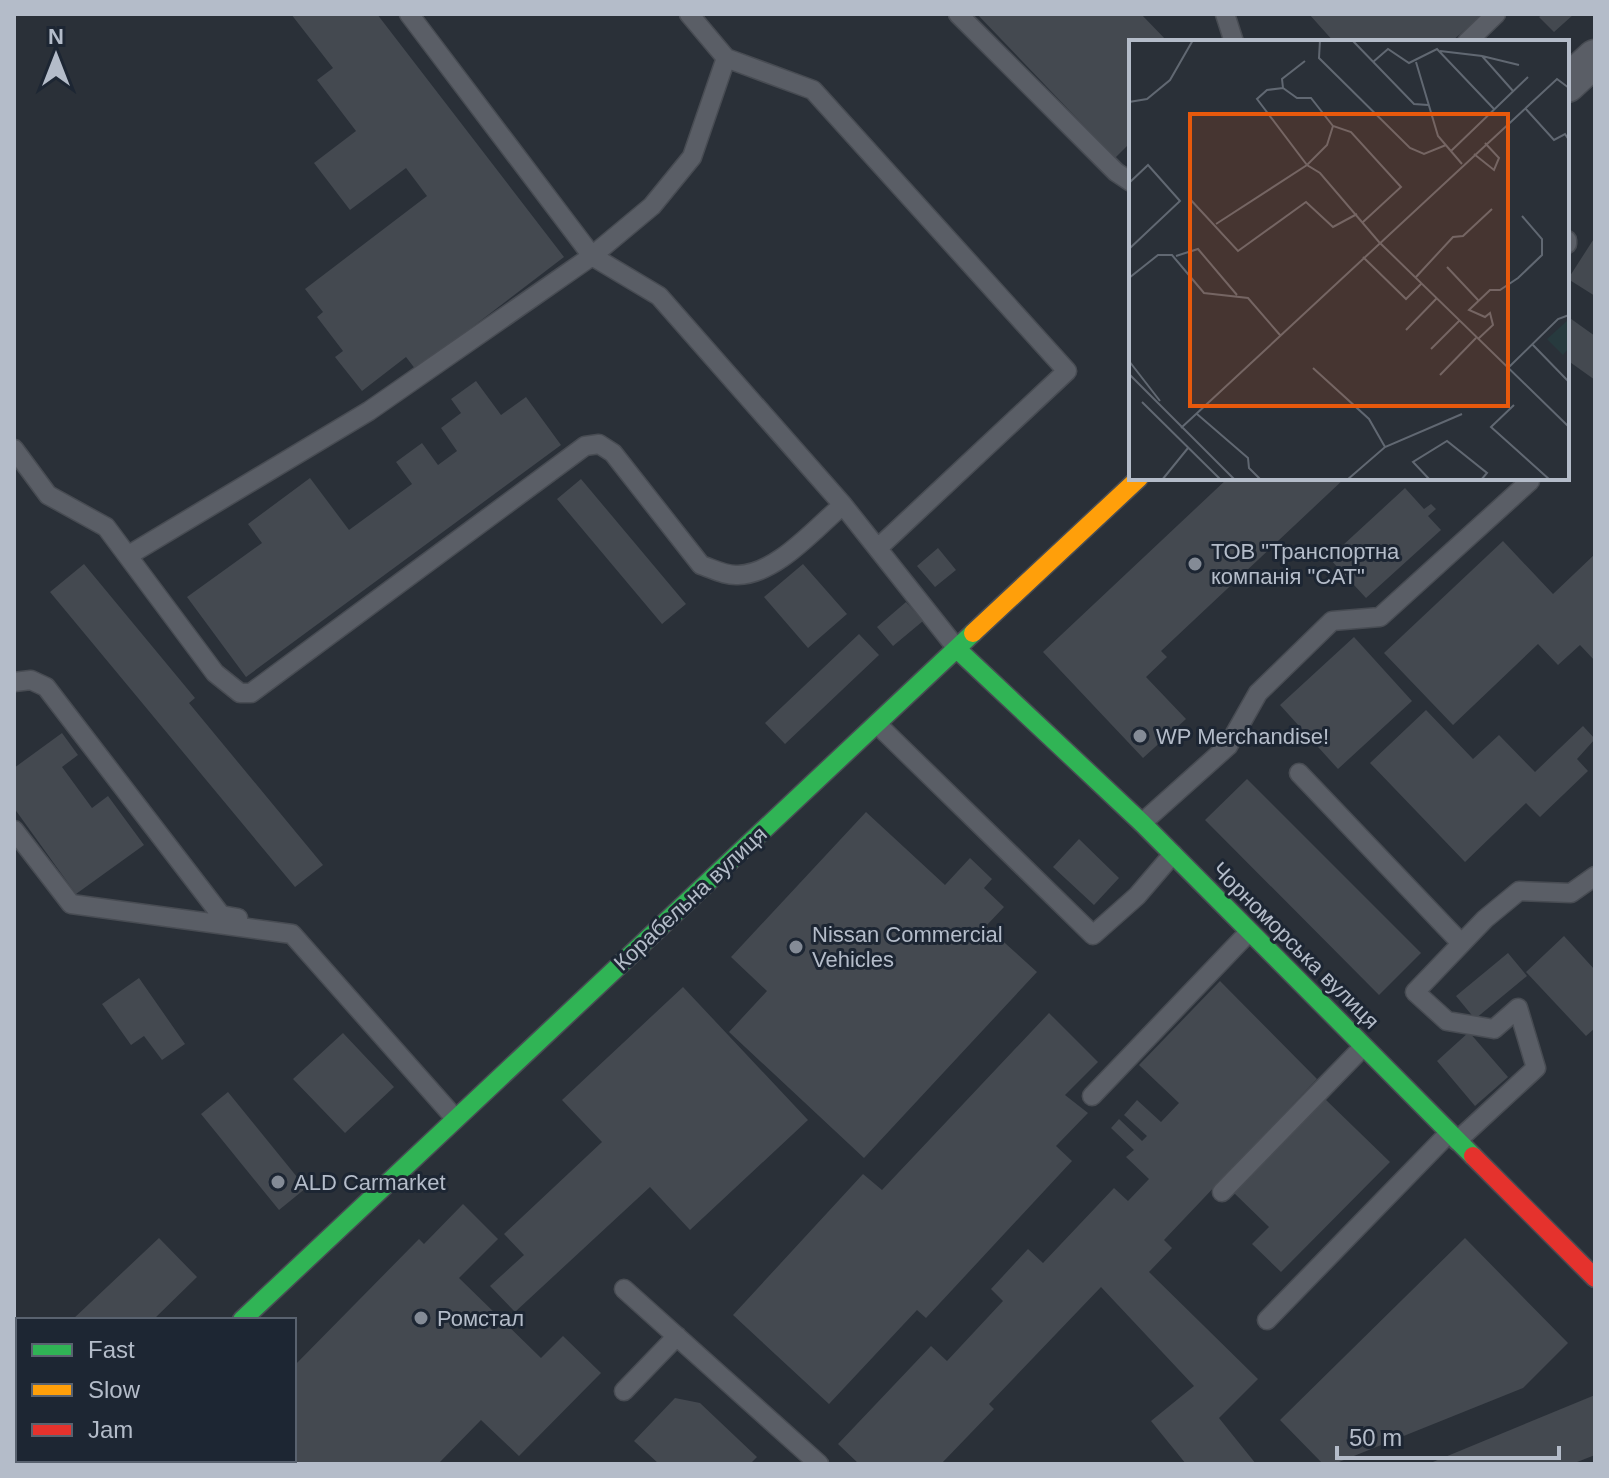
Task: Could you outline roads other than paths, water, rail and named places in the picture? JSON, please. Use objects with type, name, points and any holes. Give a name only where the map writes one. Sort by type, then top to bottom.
[{"type":"street","points":[[1569,82],[1595,58]]},
{"type":"street","name":"Корабельна вулиця","points":[[244,1318],[454,1117],[878,725],[1137,480]]},
{"type":"street","name":"Чорноморська вулиця","points":[[958,650],[1142,823],[1595,1278]]},
{"type":"lane","points":[[409,14],[592,256],[625,272],[659,296],[843,505],[958,650]]},
{"type":"lane","points":[[689,14],[726,58],[813,90],[1067,371],[878,548]]},
{"type":"lane","points":[[958,14],[1116,172],[1129,181]]},
{"type":"lane","points":[[1225,14],[1233,40]]},
{"type":"lane","points":[[1469,40],[1496,14]]},
{"type":"lane","points":[[129,555],[369,411],[592,256],[652,206],[692,157],[726,58]]},
{"type":"lane","points":[[14,449],[48,495],[106,527],[215,673],[240,693],[251,693],[585,446],[599,444],[613,453],[701,565],[721,572],[737,575],[776,561],[843,505]]},
{"type":"lane","points":[[1142,823],[1228,746],[1258,693],[1332,621],[1380,617],[1530,481]]},
{"type":"lane","points":[[14,682],[31,680],[46,687],[221,915],[284,925],[454,1117]]},
{"type":"lane","points":[[878,725],[1093,935],[1137,896],[1173,854]]},
{"type":"lane","points":[[1299,773],[1461,943]]},
{"type":"lane","points":[[14,830],[71,904],[292,934]]},
{"type":"lane","points":[[1267,1320],[1453,1137],[1536,1068],[1518,1008],[1494,1029],[1447,1021],[1415,992],[1461,943],[1519,891],[1571,893],[1595,876]]},
{"type":"lane","points":[[1092,1096],[1249,932]]},
{"type":"lane","points":[[1222,1192],[1363,1047]]},
{"type":"lane","points":[[624,1289],[819,1464]]},
{"type":"lane","points":[[624,1391],[677,1336]]},
{"type":"place","name":"ТОВ \"Транспортна компанія \"САТ\"","points":[[1195,564]]},
{"type":"place","name":"WP Merchandise!","points":[[1140,736]]},
{"type":"place","name":"Nissan Commercial Vehicles","points":[[796,947]]},
{"type":"place","name":"ALD Carmarket","points":[[278,1182]]},
{"type":"place","name":"Ромстал","points":[[421,1318]]}]
